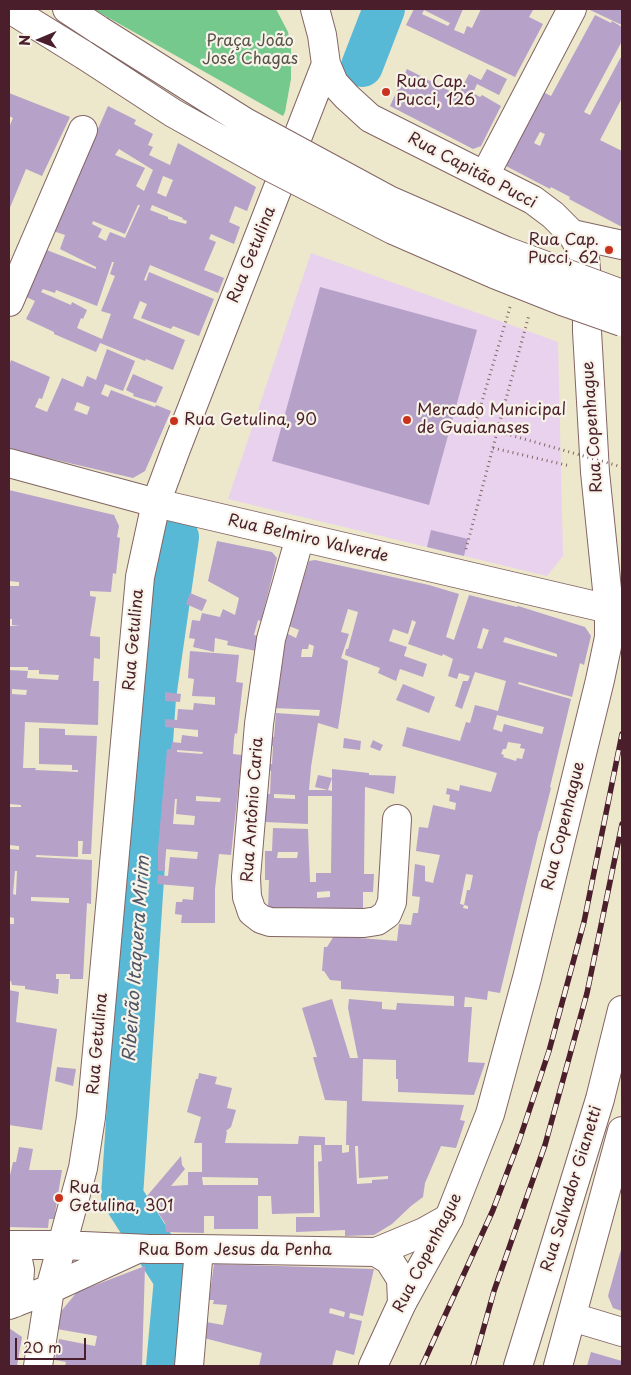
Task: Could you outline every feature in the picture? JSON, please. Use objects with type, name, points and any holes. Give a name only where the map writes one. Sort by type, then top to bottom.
[{"type":"main road","points":[[10,9],[173,113],[266,165],[393,230],[494,274],[622,322]]},
{"type":"main road","points":[[67,9],[245,122],[389,200],[506,252],[622,294]]},
{"type":"main road","points":[[315,9],[322,35],[326,64]]},
{"type":"main road","points":[[485,175],[572,9]]},
{"type":"main road","name":"Rua Getulina","points":[[38,1366],[50,1289],[83,1168],[91,1117],[140,577],[156,503],[326,64]]},
{"type":"main road","name":"Rua Capitão Pucci","points":[[326,64],[334,83],[370,118]]},
{"type":"main road","name":"Rua Capitão Pucci","points":[[306,118],[322,112],[338,112],[370,118],[533,200],[553,215],[578,245]]},
{"type":"main road","points":[[9,302],[83,130]]},
{"type":"main road","points":[[578,245],[622,245]]},
{"type":"main road","name":"Rua Copenhague","points":[[373,1366],[402,1303],[449,1218],[490,1114],[527,978],[600,680],[609,636],[595,472],[587,331],[587,282],[578,245]]},
{"type":"main road","name":"Rua Belmiro Valverde","points":[[9,463],[156,503],[608,609]]},
{"type":"main road","name":"Rua Antônio Caria","points":[[300,537],[272,640],[259,724],[246,877],[247,897],[252,912],[260,919],[270,922],[377,921],[387,914],[392,902],[397,819]]},
{"type":"main road","name":"Rua Salvador Gianetti","points":[[518,1366],[600,1099],[622,1010]]},
{"type":"main road","name":"Rua Salvador Gianetti","points":[[558,1366],[622,1131]]},
{"type":"main road","name":"Rua Bom Jesus da Penha","points":[[12,1304],[143,1249],[376,1252],[424,1232],[449,1218]]},
{"type":"main road","points":[[9,1245],[62,1244],[143,1249]]},
{"type":"main road","name":"Rua Bom Jesus da Penha","points":[[9,1245],[18,1260],[20,1270],[19,1284],[12,1304]]},
{"type":"main road","points":[[189,1366],[190,1249]]},
{"type":"main road","points":[[376,1252],[389,1260],[401,1279],[402,1303]]},
{"type":"main road","points":[[572,1317],[622,1332]]},
{"type":"path","points":[[512,300],[475,425],[622,467]]},
{"type":"path","points":[[460,574],[531,306]]},
{"type":"path","points":[[493,448],[595,472]]},
{"type":"shaded area","name":"Mercado Municipal de Guaianases","points":[[311,253],[558,342],[563,556],[547,576],[228,499]]},
{"type":"green space","name":"Praça João José Chagas","points":[[93,9],[276,9],[288,32],[291,47],[291,79],[283,116]]},
{"type":"building","points":[[414,9],[463,9],[454,30],[464,34],[467,26],[472,28],[481,9],[530,9],[533,10],[529,17],[543,24],[515,77],[406,25]],"holes":[[[424,10],[450,23],[448,26],[422,14]]]},
{"type":"building","points":[[588,9],[622,9],[622,25],[609,19]]},
{"type":"building","points":[[595,15],[622,27],[622,41],[584,112],[590,115],[622,55],[622,98],[600,140],[622,151],[622,227],[569,199],[570,197],[551,187],[550,189],[504,165],[543,92],[551,96]],"holes":[[[540,132],[545,134],[540,146],[534,143]]]},
{"type":"building","points":[[407,69],[458,95],[469,74],[481,80],[487,69],[507,79],[499,95],[477,84],[473,93],[480,97],[482,95],[501,106],[481,146],[473,149],[390,106]]},
{"type":"building","points":[[9,93],[70,117],[42,176],[26,169],[9,210],[9,124],[13,118],[9,116]]},
{"type":"building","points":[[108,106],[136,120],[134,124],[153,134],[148,145],[153,147],[149,155],[170,165],[178,143],[256,187],[247,211],[235,206],[229,222],[240,227],[234,244],[211,234],[209,239],[216,242],[204,270],[224,278],[218,293],[150,265],[144,280],[146,281],[149,272],[214,299],[199,336],[173,326],[171,329],[141,318],[147,304],[140,301],[133,318],[185,340],[173,370],[100,343],[96,352],[54,334],[54,332],[26,319],[35,301],[22,295],[44,249],[96,269],[96,267],[60,249],[65,235],[53,231]],"holes":[[[119,149],[153,170],[144,191],[136,186],[145,168],[115,155]],[[163,176],[173,180],[166,197],[157,193]],[[138,205],[140,205],[125,238],[110,232],[106,241],[98,237],[102,229],[92,224],[93,221],[125,234]],[[152,205],[183,218],[187,221],[186,224],[168,219],[168,217],[150,210]],[[112,262],[114,262],[110,274],[115,276],[101,311],[111,314],[102,339],[77,328],[87,310],[72,302],[71,305],[41,292],[43,289],[55,293],[56,290],[97,306]]]},
{"type":"building","points":[[320,287],[477,330],[429,505],[272,461]]},
{"type":"building","points":[[107,349],[135,361],[123,391],[105,384],[101,394],[108,397],[111,390],[155,407],[156,405],[171,411],[145,471],[133,478],[9,449],[9,366],[11,360],[50,377],[42,399],[39,398],[35,407],[47,412],[62,378],[83,387],[87,376],[96,380]],"holes":[[[77,402],[90,407],[87,415],[74,410]]]},
{"type":"building","points":[[133,374],[163,387],[156,403],[133,396],[134,394],[126,390]]},
{"type":"building","points":[[9,490],[114,515],[119,526],[117,537],[120,538],[116,574],[113,573],[111,592],[90,591],[90,596],[96,597],[90,636],[100,637],[100,659],[94,658],[93,681],[99,681],[98,725],[25,722],[23,768],[78,772],[78,770],[72,770],[72,765],[39,764],[39,728],[65,729],[65,735],[97,736],[91,854],[82,854],[83,841],[78,841],[78,857],[36,855],[36,857],[92,860],[91,904],[87,903],[83,979],[70,979],[70,974],[56,974],[56,979],[59,979],[58,994],[25,989],[25,986],[12,985],[11,981],[9,981],[9,924],[14,924],[14,918],[9,917],[9,849],[19,850],[19,846],[9,845],[9,807],[21,807],[21,805],[9,804],[9,670],[28,671],[27,678],[58,680],[59,675],[39,674],[39,670],[28,670],[28,667],[9,667],[9,626],[20,626],[12,625],[12,619],[9,619],[9,586],[19,586],[19,582],[9,581]],"holes":[[[12,689],[27,690],[26,695],[12,694]],[[15,871],[17,871],[16,895],[13,894]],[[31,897],[69,898],[69,903],[31,901]]]},
{"type":"building","points":[[431,530],[468,539],[464,556],[427,547]]},
{"type":"building","points":[[217,541],[272,552],[277,558],[261,621],[258,620],[254,635],[259,636],[256,651],[227,645],[228,641],[215,638],[214,652],[193,647],[195,639],[189,638],[192,620],[200,621],[202,613],[220,617],[223,609],[235,615],[239,598],[208,581]]},
{"type":"building","points":[[315,560],[429,585],[459,594],[446,637],[454,640],[469,595],[518,606],[585,627],[591,636],[584,665],[580,663],[572,697],[519,682],[518,684],[571,699],[500,993],[488,991],[487,1000],[465,997],[464,1007],[472,1007],[468,1062],[485,1063],[474,1095],[398,1092],[396,1060],[363,1059],[362,1101],[464,1105],[460,1120],[465,1121],[456,1148],[441,1146],[425,1183],[423,1197],[392,1224],[374,1235],[345,1236],[345,1230],[296,1232],[296,1217],[320,1217],[318,1162],[322,1161],[321,1145],[314,1145],[314,1213],[272,1214],[271,1196],[258,1196],[258,1229],[214,1229],[214,1216],[204,1216],[204,1233],[166,1232],[165,1223],[147,1196],[181,1156],[182,1165],[185,1169],[171,1186],[188,1185],[188,1172],[202,1172],[202,1143],[194,1143],[201,1117],[187,1112],[199,1073],[217,1077],[215,1084],[232,1088],[227,1108],[236,1110],[231,1127],[226,1131],[225,1143],[298,1144],[299,1136],[325,1137],[325,1145],[342,1145],[342,1153],[349,1152],[349,1145],[346,1145],[347,1101],[325,1100],[313,1057],[317,1057],[302,1008],[332,999],[350,1058],[358,1058],[348,1008],[349,999],[382,1002],[382,1009],[396,1010],[397,1003],[454,1006],[454,996],[341,989],[341,981],[330,980],[322,971],[324,947],[327,947],[334,936],[397,941],[399,924],[411,925],[413,913],[418,913],[420,897],[412,896],[415,864],[425,866],[425,881],[433,883],[440,855],[416,851],[419,827],[428,828],[433,805],[455,810],[456,803],[449,801],[450,795],[446,794],[447,788],[459,791],[460,785],[491,792],[497,773],[402,746],[407,727],[460,741],[466,722],[470,723],[475,705],[498,711],[506,681],[475,672],[462,709],[455,706],[463,681],[468,681],[470,676],[459,673],[457,679],[448,676],[453,659],[443,654],[442,656],[408,644],[416,622],[412,620],[408,634],[393,629],[389,641],[407,647],[404,656],[427,664],[423,677],[400,669],[396,681],[378,673],[380,668],[345,655],[358,612],[348,609],[341,632],[349,634],[341,658],[348,661],[338,729],[318,723],[309,790],[332,791],[332,769],[369,773],[369,775],[396,776],[394,794],[365,787],[364,874],[374,874],[373,892],[363,892],[363,911],[268,910],[269,880],[265,880],[265,851],[272,851],[273,828],[308,829],[310,882],[316,882],[316,873],[331,873],[332,796],[308,796],[308,824],[266,822],[266,794],[270,794],[271,771],[267,771],[268,764],[272,764],[273,746],[269,746],[270,736],[274,737],[276,713],[319,716],[320,710],[273,708],[278,680],[280,680],[286,633],[296,638],[299,630],[289,626],[309,561]],"holes":[[[483,628],[489,630],[482,649],[477,648]],[[505,637],[557,654],[557,657],[503,642]],[[309,644],[314,646],[312,657],[301,657],[302,649],[308,649]],[[497,715],[544,727],[542,734],[504,724],[502,732],[493,729]],[[508,742],[521,744],[520,748],[525,749],[522,759],[517,758],[516,761],[503,757],[504,755],[501,754],[503,749],[506,749]],[[274,794],[295,795],[295,799],[274,798]],[[278,852],[298,852],[297,858],[277,858]],[[466,874],[473,875],[464,905],[460,904]],[[330,891],[330,897],[317,898],[317,892]],[[355,1146],[358,1146],[359,1178],[388,1176],[388,1179],[372,1180],[372,1183],[357,1184]],[[202,1177],[258,1178],[258,1185],[203,1185]]]},
{"type":"building","points":[[190,593],[207,600],[202,611],[186,604]]},
{"type":"building","points":[[190,651],[239,655],[236,682],[243,683],[233,754],[242,755],[231,855],[219,854],[215,889],[215,923],[181,923],[182,915],[175,914],[176,902],[182,902],[183,899],[193,900],[194,887],[157,884],[158,875],[168,876],[170,857],[197,859],[198,852],[165,849],[165,871],[158,871],[158,848],[167,749],[171,749],[172,742],[181,743],[182,735],[198,737],[198,730],[165,727],[165,719],[177,720],[178,709],[193,710],[194,703],[215,705],[215,697],[192,696],[194,679],[188,678]],"holes":[[[177,750],[203,752],[202,754],[177,752]],[[196,796],[221,798],[220,802],[196,801]],[[175,799],[177,799],[176,814],[195,816],[194,825],[173,824]]]},
{"type":"building","points":[[403,684],[435,697],[429,713],[396,700]]},
{"type":"building","points":[[165,692],[181,694],[180,702],[165,701]]},
{"type":"building","points":[[344,738],[361,741],[360,750],[343,748]]},
{"type":"building","points":[[373,740],[383,745],[380,751],[370,747]]},
{"type":"building","points":[[318,775],[332,778],[328,790],[315,787]]},
{"type":"building","points":[[9,990],[19,992],[16,1022],[57,1029],[42,1130],[9,1125]]},
{"type":"building","points":[[57,1067],[76,1069],[73,1086],[55,1081]]},
{"type":"building","points":[[19,1147],[33,1149],[29,1170],[62,1170],[54,1219],[49,1219],[48,1228],[9,1227],[9,1180]]},
{"type":"building","points":[[622,1246],[622,1311],[613,1308],[608,1296]]},
{"type":"building","points":[[214,1264],[374,1269],[363,1316],[350,1313],[349,1318],[362,1321],[354,1355],[336,1350],[332,1366],[259,1366],[262,1353],[204,1338],[206,1322],[223,1325],[227,1305],[213,1304],[214,1300],[209,1300]],"holes":[[[330,1308],[345,1312],[344,1317],[329,1313]]]},
{"type":"building","points":[[145,1266],[142,1366],[65,1366],[66,1362],[55,1360],[59,1339],[95,1346],[97,1336],[57,1329],[58,1315],[77,1292]]},
{"type":"building","points":[[9,1328],[22,1337],[17,1366],[9,1366]]},
{"type":"building","points":[[591,1352],[622,1361],[622,1366],[587,1366]]},
{"type":"waterway","name":"Ribeirão Itaquera Mirim","points":[[362,66],[384,9]]},
{"type":"waterway","name":"Ribeirão Itaquera Mirim","points":[[167,1366],[175,1279],[122,1196],[155,697],[178,537]]},
{"type":"railway","points":[[422,1366],[493,1210],[519,1141],[549,1051],[584,922],[622,734]]},
{"type":"railway","points":[[473,1366],[494,1291],[545,1145],[587,993],[622,824]]},
{"type":"place","name":"Rua Cap. Pucci, 126","points":[[386,92]]},
{"type":"place","name":"Rua Cap. Pucci, 62","points":[[609,250]]},
{"type":"place","name":"Mercado Municipal de Guaianases","points":[[407,420]]},
{"type":"place","name":"Rua Getulina, 90","points":[[174,421]]},
{"type":"place","name":"Rua Getulina, 301","points":[[59,1198]]}]
